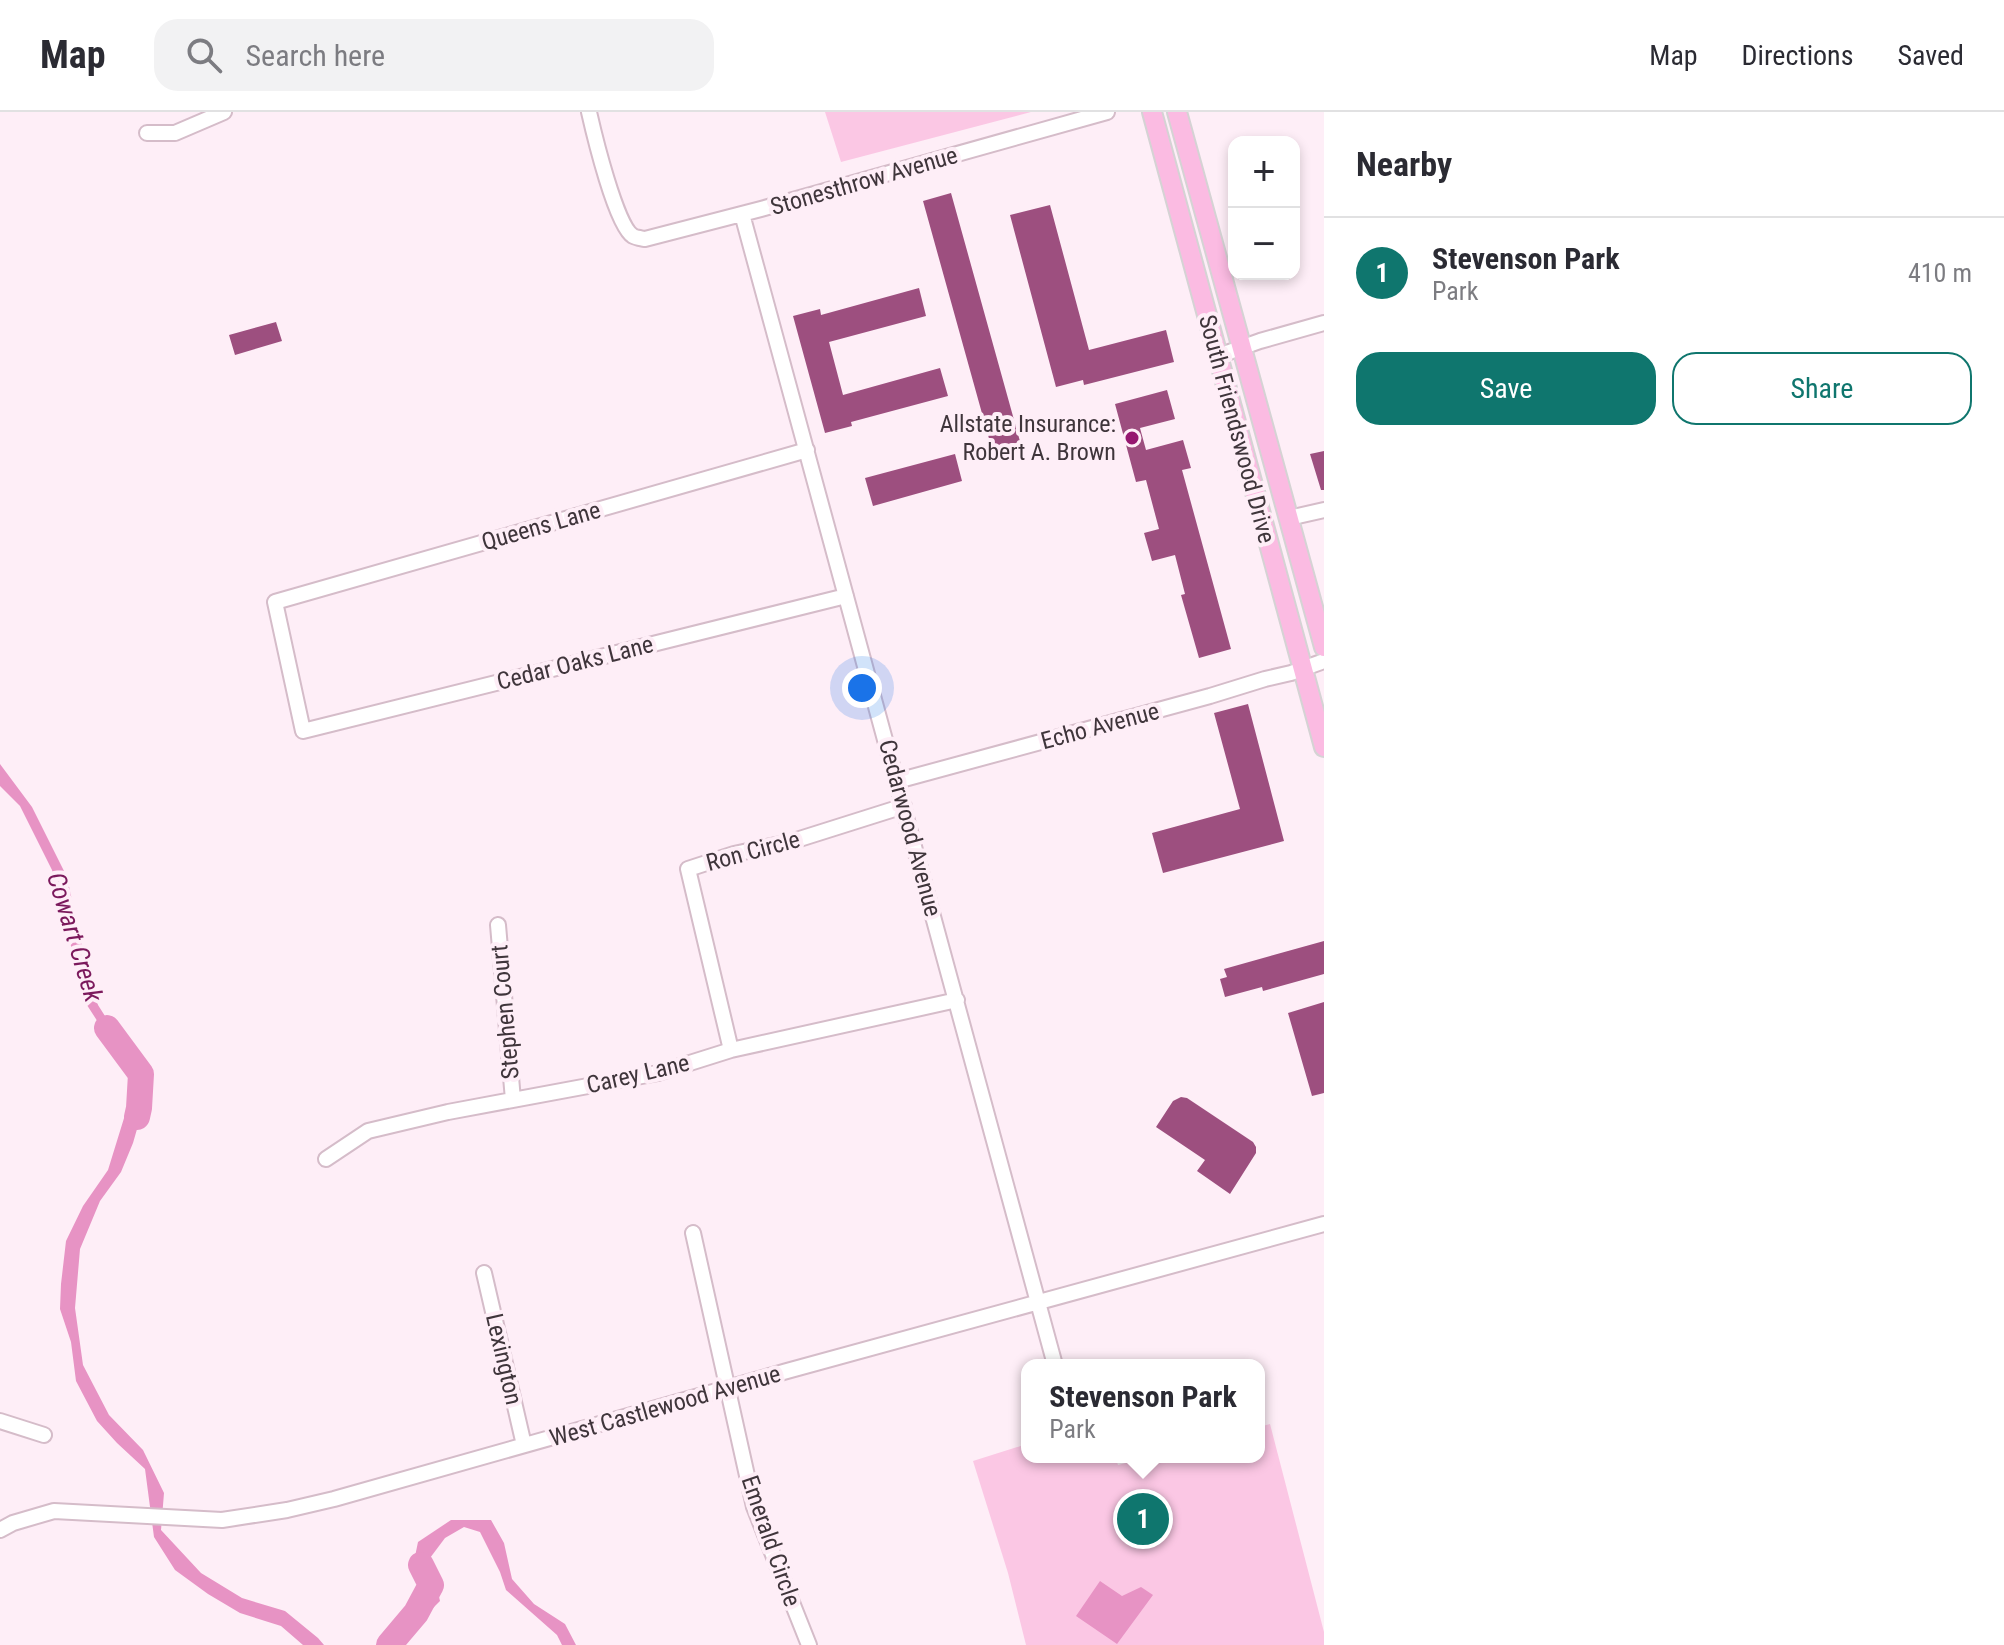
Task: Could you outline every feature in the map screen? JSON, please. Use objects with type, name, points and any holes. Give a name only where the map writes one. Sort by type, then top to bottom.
[{"type":"main road","name":"South Friendswood Drive","points":[[1152,112],[1324,747]]},
{"type":"main road","name":"South Friendswood Drive","points":[[1177,112],[1324,647]]},
{"type":"main road","points":[[1159,139],[1182,134]]},
{"type":"street","points":[[147,133],[175,133],[224,112]]},
{"type":"street","name":"Stonesthrow Avenue","points":[[589,112],[624,226],[633,237],[645,239],[1107,112]]},
{"type":"street","name":"Cedarwood Avenue","points":[[742,214],[1053,1359]]},
{"type":"street","points":[[1218,356],[1324,323]]},
{"type":"street","name":"Queens Lane","points":[[303,731],[275,602],[807,450]]},
{"type":"street","points":[[1289,518],[1324,510]]},
{"type":"street","name":"Cedar Oaks Lane","points":[[303,731],[846,596]]},
{"type":"street","name":"Echo Avenue","points":[[897,781],[1210,696],[1324,661]]},
{"type":"street","name":"Ron Circle","points":[[731,1050],[688,869],[734,854],[790,842],[904,806]]},
{"type":"street","name":"Stephen Court","points":[[498,925],[513,1100]]},
{"type":"street","name":"Carey Lane","points":[[326,1159],[368,1131],[448,1112],[658,1073],[731,1050],[957,1000]]},
{"type":"street","name":"West Castlewood Avenue","points":[[0,1530],[54,1511],[222,1520],[287,1510],[1324,1224]]},
{"type":"street","name":"Emerald Circle","points":[[693,1233],[754,1507],[809,1645]]},
{"type":"street","name":"Lexington","points":[[484,1273],[524,1445]]},
{"type":"street","points":[[0,1421],[44,1435]]},
{"type":"shaded area","points":[[825,112],[1031,112],[841,162]]},
{"type":"shaded area","points":[[1270,1424],[1324,1632],[1324,1645],[1026,1645],[1008,1573],[973,1461],[1021,1446],[1021,1463],[1265,1463],[1265,1425]]},
{"type":"water","name":"Cowart Creek","points":[[0,764],[32,807],[67,877],[98,1005],[124,1046],[146,1098],[121,1172],[100,1201],[80,1249],[75,1308],[83,1365],[109,1415],[143,1450],[164,1493],[161,1530],[201,1573],[242,1598],[285,1611],[324,1645],[303,1645],[281,1626],[240,1613],[175,1570],[154,1537],[145,1469],[97,1421],[76,1381],[71,1342],[60,1309],[66,1241],[83,1206],[108,1170],[133,1089],[116,1050],[85,1002],[52,870],[20,806],[0,786]]},
{"type":"water","points":[[451,1520],[491,1520],[504,1543],[512,1579],[534,1604],[565,1624],[576,1645],[562,1645],[557,1635],[506,1590],[480,1532],[464,1527],[445,1538],[430,1558],[440,1601],[423,1618],[405,1645],[388,1645],[426,1598],[413,1566],[418,1542]]},
{"type":"water","points":[[1100,1581],[1122,1596],[1141,1587],[1153,1595],[1117,1644],[1076,1616]]},
{"type":"building","points":[[951,193],[1021,445],[993,453],[923,201]]},
{"type":"building","points":[[1050,205],[1089,350],[1166,330],[1174,362],[1084,385],[1083,380],[1056,387],[1010,215]]},
{"type":"building","points":[[919,288],[926,316],[829,342],[843,395],[940,368],[948,396],[851,422],[852,426],[825,433],[793,316],[820,309],[821,315]]},
{"type":"building","points":[[276,322],[282,341],[235,355],[229,335]]},
{"type":"building","points":[[1167,390],[1175,419],[1140,428],[1146,450],[1183,440],[1191,468],[1182,470],[1231,649],[1199,658],[1181,595],[1185,594],[1175,555],[1152,561],[1144,533],[1159,529],[1146,480],[1136,482],[1115,404]]},
{"type":"building","points":[[1324,451],[1324,490],[1321,490],[1310,454]]},
{"type":"building","points":[[955,454],[962,481],[873,506],[865,478]]},
{"type":"building","points":[[1248,704],[1284,841],[1163,873],[1152,833],[1240,809],[1214,713]]},
{"type":"building","points":[[1324,941],[1324,974],[1263,991],[1262,987],[1225,997],[1220,979],[1227,977],[1224,969]]},
{"type":"building","points":[[1324,1002],[1324,1093],[1312,1096],[1288,1013]]},
{"type":"building","points":[[1181,1097],[1253,1142],[1256,1147],[1256,1153],[1230,1194],[1197,1171],[1205,1160],[1156,1127],[1173,1101]]},
{"type":"waterway","name":"Cowart Creek","points":[[107,1028],[141,1074],[137,1117]]},
{"type":"waterway","name":"Cowart Creek","points":[[389,1645],[416,1613],[431,1585],[421,1565]]},
{"type":"place","name":"Allstate Insurance: Robert A. Brown","points":[[1132,438]]},
{"type":"place","name":"Stevenson Park","points":[[1143,1519]]}]
